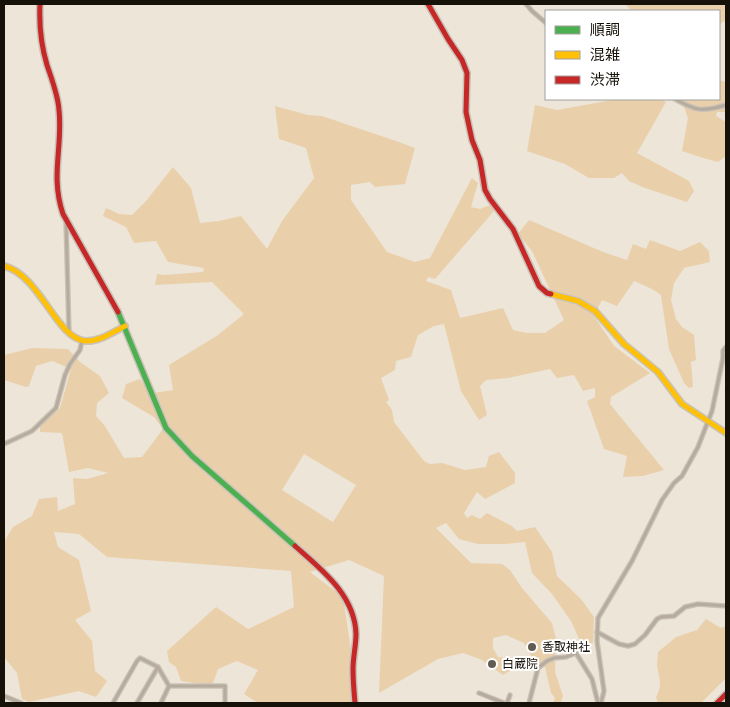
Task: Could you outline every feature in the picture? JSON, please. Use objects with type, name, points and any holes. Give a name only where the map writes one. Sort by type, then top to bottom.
[{"type":"street","points":[[40,4],[38,17],[40,35],[58,99],[60,120],[56,191],[59,205],[125,326],[166,428],[192,456],[324,572],[336,584],[349,605],[354,618],[356,633],[353,668],[355,703]]},
{"type":"street","points":[[428,4],[462,60],[467,73],[466,112],[472,140],[480,160],[485,190],[513,228],[539,287],[550,294],[578,301],[595,312],[624,344],[658,372],[682,404],[726,433]]},
{"type":"street","points":[[526,4],[545,22]]},
{"type":"street","points":[[676,100],[700,110],[726,105]]},
{"type":"street","points":[[66,220],[69,333]]},
{"type":"street","points":[[4,266],[12,268],[20,274],[40,296],[62,327],[74,337],[92,341],[125,326]]},
{"type":"street","points":[[4,444],[32,431],[56,408],[65,376],[70,364],[80,350],[82,340]]},
{"type":"street","points":[[600,703],[604,691],[597,632],[598,618],[632,562],[662,500],[674,483],[682,476],[698,447],[714,401],[723,358],[722,351],[726,348]]},
{"type":"street","points":[[597,632],[619,644],[628,646],[635,644],[645,635],[657,619],[674,616],[685,607],[698,604],[726,606]]},
{"type":"street","points":[[529,703],[538,668],[554,658],[566,657],[576,653],[587,668],[600,703]]},
{"type":"street","points":[[113,703],[140,658],[158,667],[169,686]]},
{"type":"street","points":[[137,703],[158,667]]},
{"type":"street","points":[[161,703],[169,686]]},
{"type":"street","points":[[169,686],[225,686],[225,703]]},
{"type":"street","points":[[479,693],[505,703],[510,695]]},
{"type":"street","points":[[717,703],[726,694]]},
{"type":"street","points":[[4,696],[21,703]]},
{"type":"shaded area","points":[[625,4],[726,4],[726,22],[724,21],[720,24],[720,10],[631,10]]},
{"type":"shaded area","points":[[720,80],[726,82],[726,112],[717,112],[716,116],[726,122],[726,156],[718,162],[682,151],[688,118],[681,100],[720,100]]},
{"type":"shaded area","points":[[612,100],[662,100],[666,102],[637,153],[689,181],[694,191],[687,202],[629,181],[622,173],[614,178],[589,178],[565,164],[527,151],[535,105],[557,110]]},
{"type":"shaded area","points":[[275,106],[308,115],[322,116],[415,148],[405,184],[375,187],[370,182],[351,185],[351,200],[387,252],[415,262],[430,258],[472,178],[478,183],[471,207],[480,209],[490,205],[494,211],[435,279],[428,277],[426,281],[451,290],[460,318],[503,308],[513,330],[527,333],[545,333],[564,320],[532,251],[518,234],[529,220],[603,252],[627,260],[633,244],[646,249],[650,240],[680,251],[700,242],[709,251],[710,262],[684,268],[674,283],[671,300],[676,319],[682,327],[694,335],[696,360],[691,362],[693,387],[689,388],[684,383],[669,349],[661,295],[634,281],[617,306],[602,300],[594,316],[614,346],[650,373],[611,397],[610,404],[664,470],[643,476],[623,477],[627,456],[604,449],[587,401],[595,397],[595,388],[583,391],[574,375],[557,378],[550,369],[508,378],[486,380],[480,386],[487,415],[479,420],[461,391],[444,324],[434,326],[418,335],[411,357],[396,361],[395,370],[381,378],[389,400],[386,402],[392,410],[394,422],[424,461],[430,464],[442,463],[465,470],[486,467],[489,456],[499,452],[515,473],[515,483],[485,499],[477,492],[464,513],[467,518],[472,515],[480,519],[487,513],[512,526],[517,531],[535,527],[552,552],[557,576],[581,599],[594,617],[593,643],[586,645],[580,641],[571,621],[552,594],[532,573],[525,542],[478,544],[459,539],[446,523],[436,528],[471,563],[502,564],[510,570],[522,588],[552,623],[556,639],[555,672],[563,696],[561,703],[553,703],[555,698],[551,693],[545,667],[533,664],[524,643],[506,635],[493,638],[493,648],[498,657],[514,659],[511,670],[503,675],[480,659],[463,653],[438,659],[379,693],[384,576],[349,560],[310,572],[343,597],[359,703],[258,703],[244,694],[258,670],[237,661],[218,669],[212,686],[181,681],[176,667],[169,662],[167,651],[216,607],[248,629],[294,607],[291,571],[107,557],[79,534],[54,532],[58,547],[79,560],[91,611],[75,620],[92,641],[95,671],[107,681],[96,697],[79,691],[29,702],[22,699],[17,673],[4,657],[4,542],[13,527],[32,516],[39,499],[57,497],[58,511],[75,504],[73,478],[87,479],[108,473],[88,468],[69,472],[62,433],[40,432],[40,426],[60,408],[71,369],[52,361],[36,366],[29,386],[26,387],[4,380],[4,355],[32,348],[68,349],[80,362],[100,376],[109,393],[97,403],[96,416],[105,426],[124,458],[142,457],[163,429],[154,417],[122,398],[126,384],[140,379],[147,389],[153,393],[173,390],[169,365],[218,335],[244,314],[212,282],[155,285],[157,274],[203,272],[204,268],[168,262],[156,241],[134,243],[126,227],[103,216],[106,208],[119,214],[132,215],[146,201],[173,167],[191,188],[200,223],[241,216],[267,249],[282,221],[314,178],[306,148],[279,139]],"holes":[[[304,454],[356,485],[333,522],[282,490]]]},
{"type":"shaded area","points":[[706,619],[721,628],[726,626],[726,678],[701,703],[658,703],[656,697],[660,685],[657,665],[658,652],[676,637],[697,630]]},
{"type":"traffic: fast","points":[[118,312],[166,428],[192,456],[295,546]]},
{"type":"traffic: slow","points":[[4,266],[17,272],[28,281],[65,329],[75,337],[85,341],[95,340],[125,326]]},
{"type":"traffic: slow","points":[[551,294],[578,301],[595,311],[624,344],[658,372],[682,404],[726,433]]},
{"type":"traffic: jam","points":[[40,4],[43,50],[59,110],[57,174],[59,200],[63,214],[118,312]]},
{"type":"traffic: jam","points":[[428,4],[462,60],[467,73],[466,112],[472,140],[480,160],[485,190],[513,229],[539,286],[551,294]]},
{"type":"traffic: jam","points":[[295,546],[335,584],[350,607],[356,634],[353,669],[355,703]]},
{"type":"traffic: jam","points":[[717,703],[726,694]]},
{"type":"place","name":"香取神社","points":[[532,647]]},
{"type":"place","name":"白蔵院","points":[[492,664]]}]
